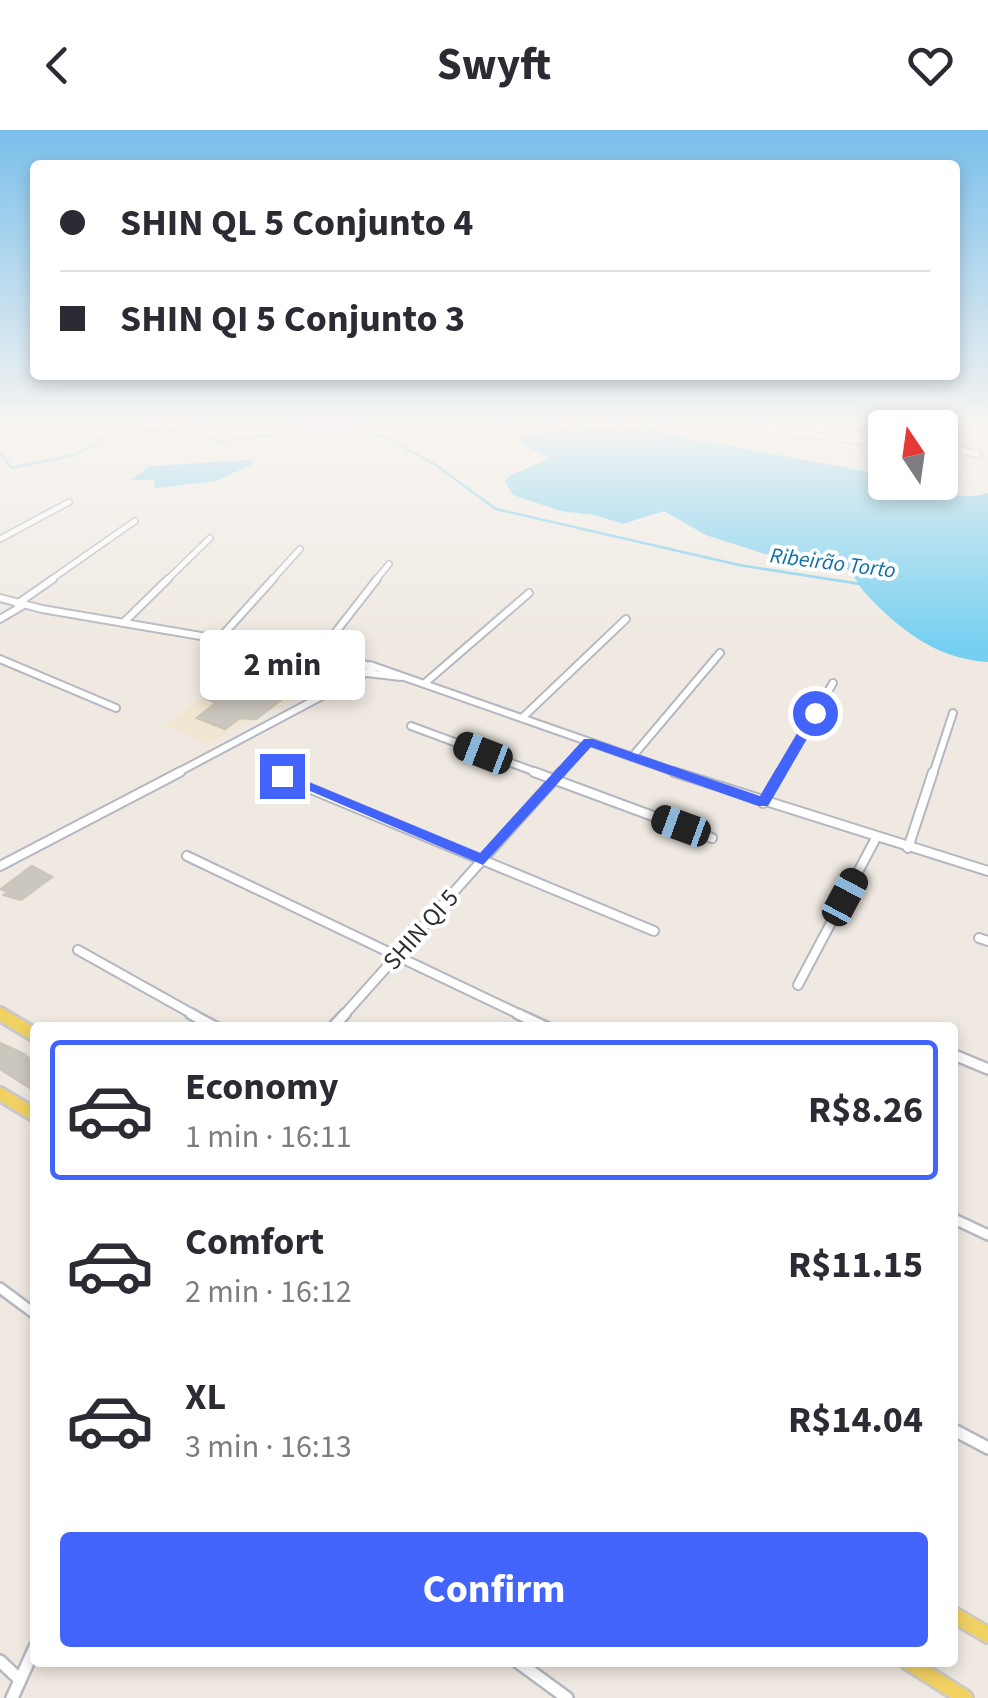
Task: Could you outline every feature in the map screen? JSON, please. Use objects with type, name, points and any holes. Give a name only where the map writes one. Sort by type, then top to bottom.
[{"type":"main road","points":[[0,1014],[30,1033]]},
{"type":"main road","points":[[0,1094],[30,1112]]},
{"type":"main road","points":[[958,1618],[988,1635]]},
{"type":"main road","points":[[916,1667],[966,1698]]},
{"type":"street","points":[[0,539],[69,502]]},
{"type":"street","points":[[0,618],[135,521]]},
{"type":"street","points":[[123,622],[210,538]]},
{"type":"street","points":[[218,639],[300,549]]},
{"type":"street","points":[[316,656],[389,564]]},
{"type":"street","points":[[425,683],[529,593]]},
{"type":"street","points":[[0,598],[20,605],[358,662],[367,670]]},
{"type":"street","points":[[522,718],[626,619]]},
{"type":"street","points":[[632,757],[720,652]]},
{"type":"street","points":[[326,658],[350,668],[411,678],[763,803],[988,871]]},
{"type":"street","points":[[0,660],[116,708]]},
{"type":"street","points":[[340,687],[358,662]]},
{"type":"street","points":[[0,866],[367,670]]},
{"type":"street","points":[[763,803],[833,683]]},
{"type":"street","points":[[908,848],[952,714]]},
{"type":"street","points":[[411,726],[712,838]]},
{"type":"street","name":"SHIN QI 5","points":[[337,1022],[588,742]]},
{"type":"street","points":[[282,776],[654,931]]},
{"type":"street","points":[[798,985],[876,838]]},
{"type":"street","points":[[187,856],[535,1022]]},
{"type":"street","points":[[78,950],[206,1022]]},
{"type":"street","points":[[958,1056],[988,1069]]},
{"type":"street","points":[[958,1221],[988,1235]]},
{"type":"street","points":[[0,1288],[30,1310]]},
{"type":"street","points":[[958,1432],[988,1448]]},
{"type":"street","points":[[12,1698],[30,1658]]},
{"type":"street","points":[[0,1661],[20,1680]]},
{"type":"street","points":[[525,1667],[567,1698]]},
{"type":"shaded area","points":[[260,657],[331,680],[207,744],[163,726]]},
{"type":"water","points":[[526,499],[988,499],[988,662],[936,649],[906,631],[863,591],[847,569],[765,554],[706,535],[664,511],[623,524],[595,515],[561,511]]},
{"type":"building","points":[[258,660],[298,676],[283,688],[291,692],[256,719],[240,718],[225,729],[197,718],[216,703],[205,698]]},
{"type":"building","points":[[32,866],[52,877],[21,900],[4,895],[8,892],[1,889]]},
{"type":"building","points":[[0,1043],[30,1059],[30,1088],[0,1069]]},
{"type":"waterway","name":"Ribeirão Torto","points":[[482,499],[496,509],[739,565],[860,584]]},
{"type":"route","points":[[282,776],[483,860],[588,742],[763,803],[815,713]]}]
